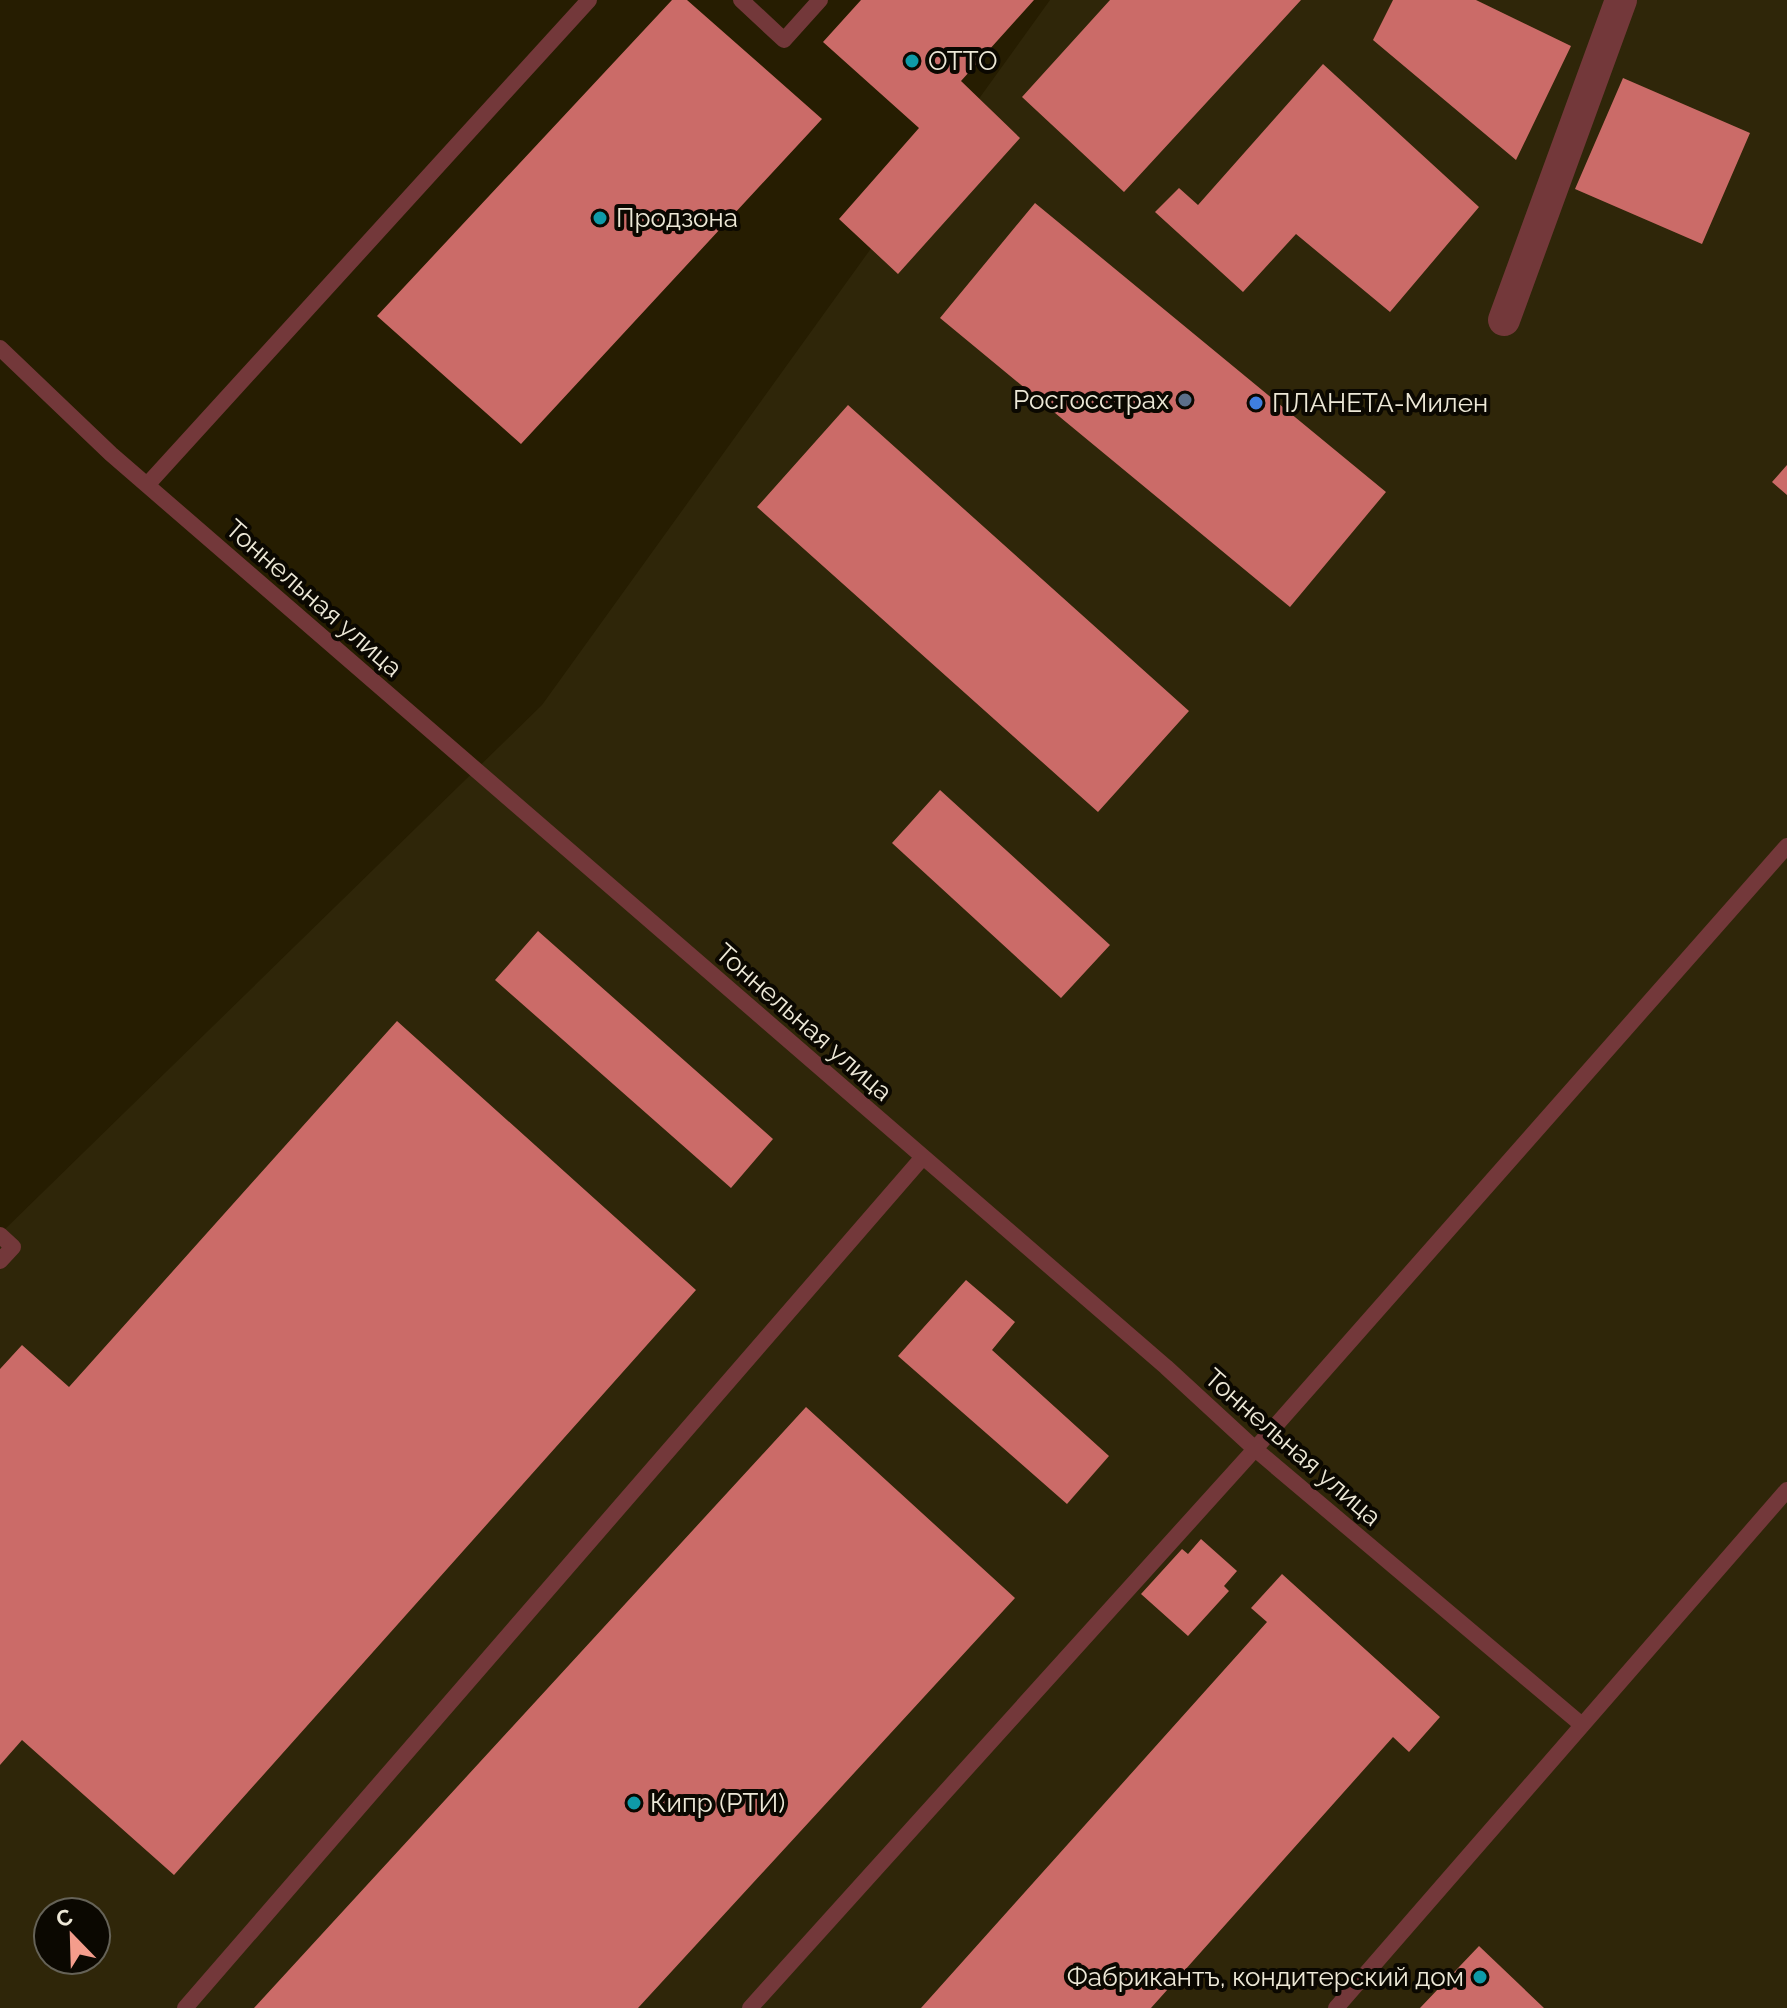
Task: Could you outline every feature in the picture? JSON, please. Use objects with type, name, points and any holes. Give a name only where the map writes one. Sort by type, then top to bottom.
[{"type":"street","points":[[1504,320],[1621,0]]},
{"type":"lane","points":[[147,485],[589,0]]},
{"type":"lane","points":[[741,0],[784,40],[820,0]]},
{"type":"lane","name":"Тоннельная улица","points":[[0,348],[147,485],[1166,1367],[1255,1449],[1582,1725]]},
{"type":"lane","points":[[750,2008],[1255,1449],[1787,846]]},
{"type":"lane","points":[[185,2008],[923,1157]]},
{"type":"lane","points":[[0,1235],[13,1247],[0,1261]]},
{"type":"lane","points":[[1336,2008],[1787,1490]]},
{"type":"shaded area","points":[[1050,0],[1787,0],[1787,2008],[0,2008],[0,1234],[542,705]]},
{"type":"building","name":"Продзона","points":[[672,0],[687,0],[822,119],[521,444],[377,316]]},
{"type":"building","points":[[861,0],[1034,0],[961,81],[1020,138],[898,274],[839,219],[919,128],[823,42]]},
{"type":"building","points":[[1110,0],[1301,0],[1124,192],[1022,97]]},
{"type":"building","points":[[1393,0],[1476,0],[1571,46],[1516,160],[1373,40]]},
{"type":"building","points":[[1323,64],[1479,207],[1390,312],[1296,234],[1243,292],[1155,212],[1179,188],[1198,205]]},
{"type":"building","points":[[1623,78],[1750,133],[1702,244],[1575,189]]},
{"type":"building","points":[[1035,203],[1386,492],[1290,607],[940,318]]},
{"type":"building","points":[[848,405],[1189,711],[1098,812],[757,507]]},
{"type":"building","points":[[1787,465],[1787,495],[1772,482]]},
{"type":"building","points":[[940,790],[1110,945],[1061,998],[892,843]]},
{"type":"building","points":[[538,931],[773,1139],[731,1188],[495,980]]},
{"type":"building","points":[[397,1021],[696,1290],[174,1875],[22,1740],[0,1765],[0,1369],[22,1345],[69,1387]]},
{"type":"building","points":[[966,1280],[1015,1322],[992,1350],[1109,1456],[1067,1504],[898,1356]]},
{"type":"building","name":"Кипр (РТИ)","points":[[806,1407],[1015,1598],[638,2008],[254,2008]]},
{"type":"building","points":[[1201,1539],[1237,1571],[1224,1586],[1229,1591],[1188,1636],[1141,1594],[1182,1549],[1188,1554]]},
{"type":"building","points":[[1282,1574],[1440,1717],[1409,1752],[1393,1737],[1151,2008],[921,2008],[1267,1622],[1251,1608]]},
{"type":"building","name":"Фабрикантъ, кондитерский дом","points":[[1479,1946],[1544,2008],[1420,2008]]},
{"type":"place","name":"ОТТО","points":[[912,61]]},
{"type":"place","name":"Продзона","points":[[600,218]]},
{"type":"place","name":"Росгосстрах","points":[[1185,400]]},
{"type":"place","name":"ПЛАНЕТА-Милен","points":[[1256,403]]},
{"type":"place","name":"Кипр (РТИ)","points":[[634,1803]]},
{"type":"place","name":"Фабрикантъ, кондитерский дом","points":[[1480,1977]]}]
